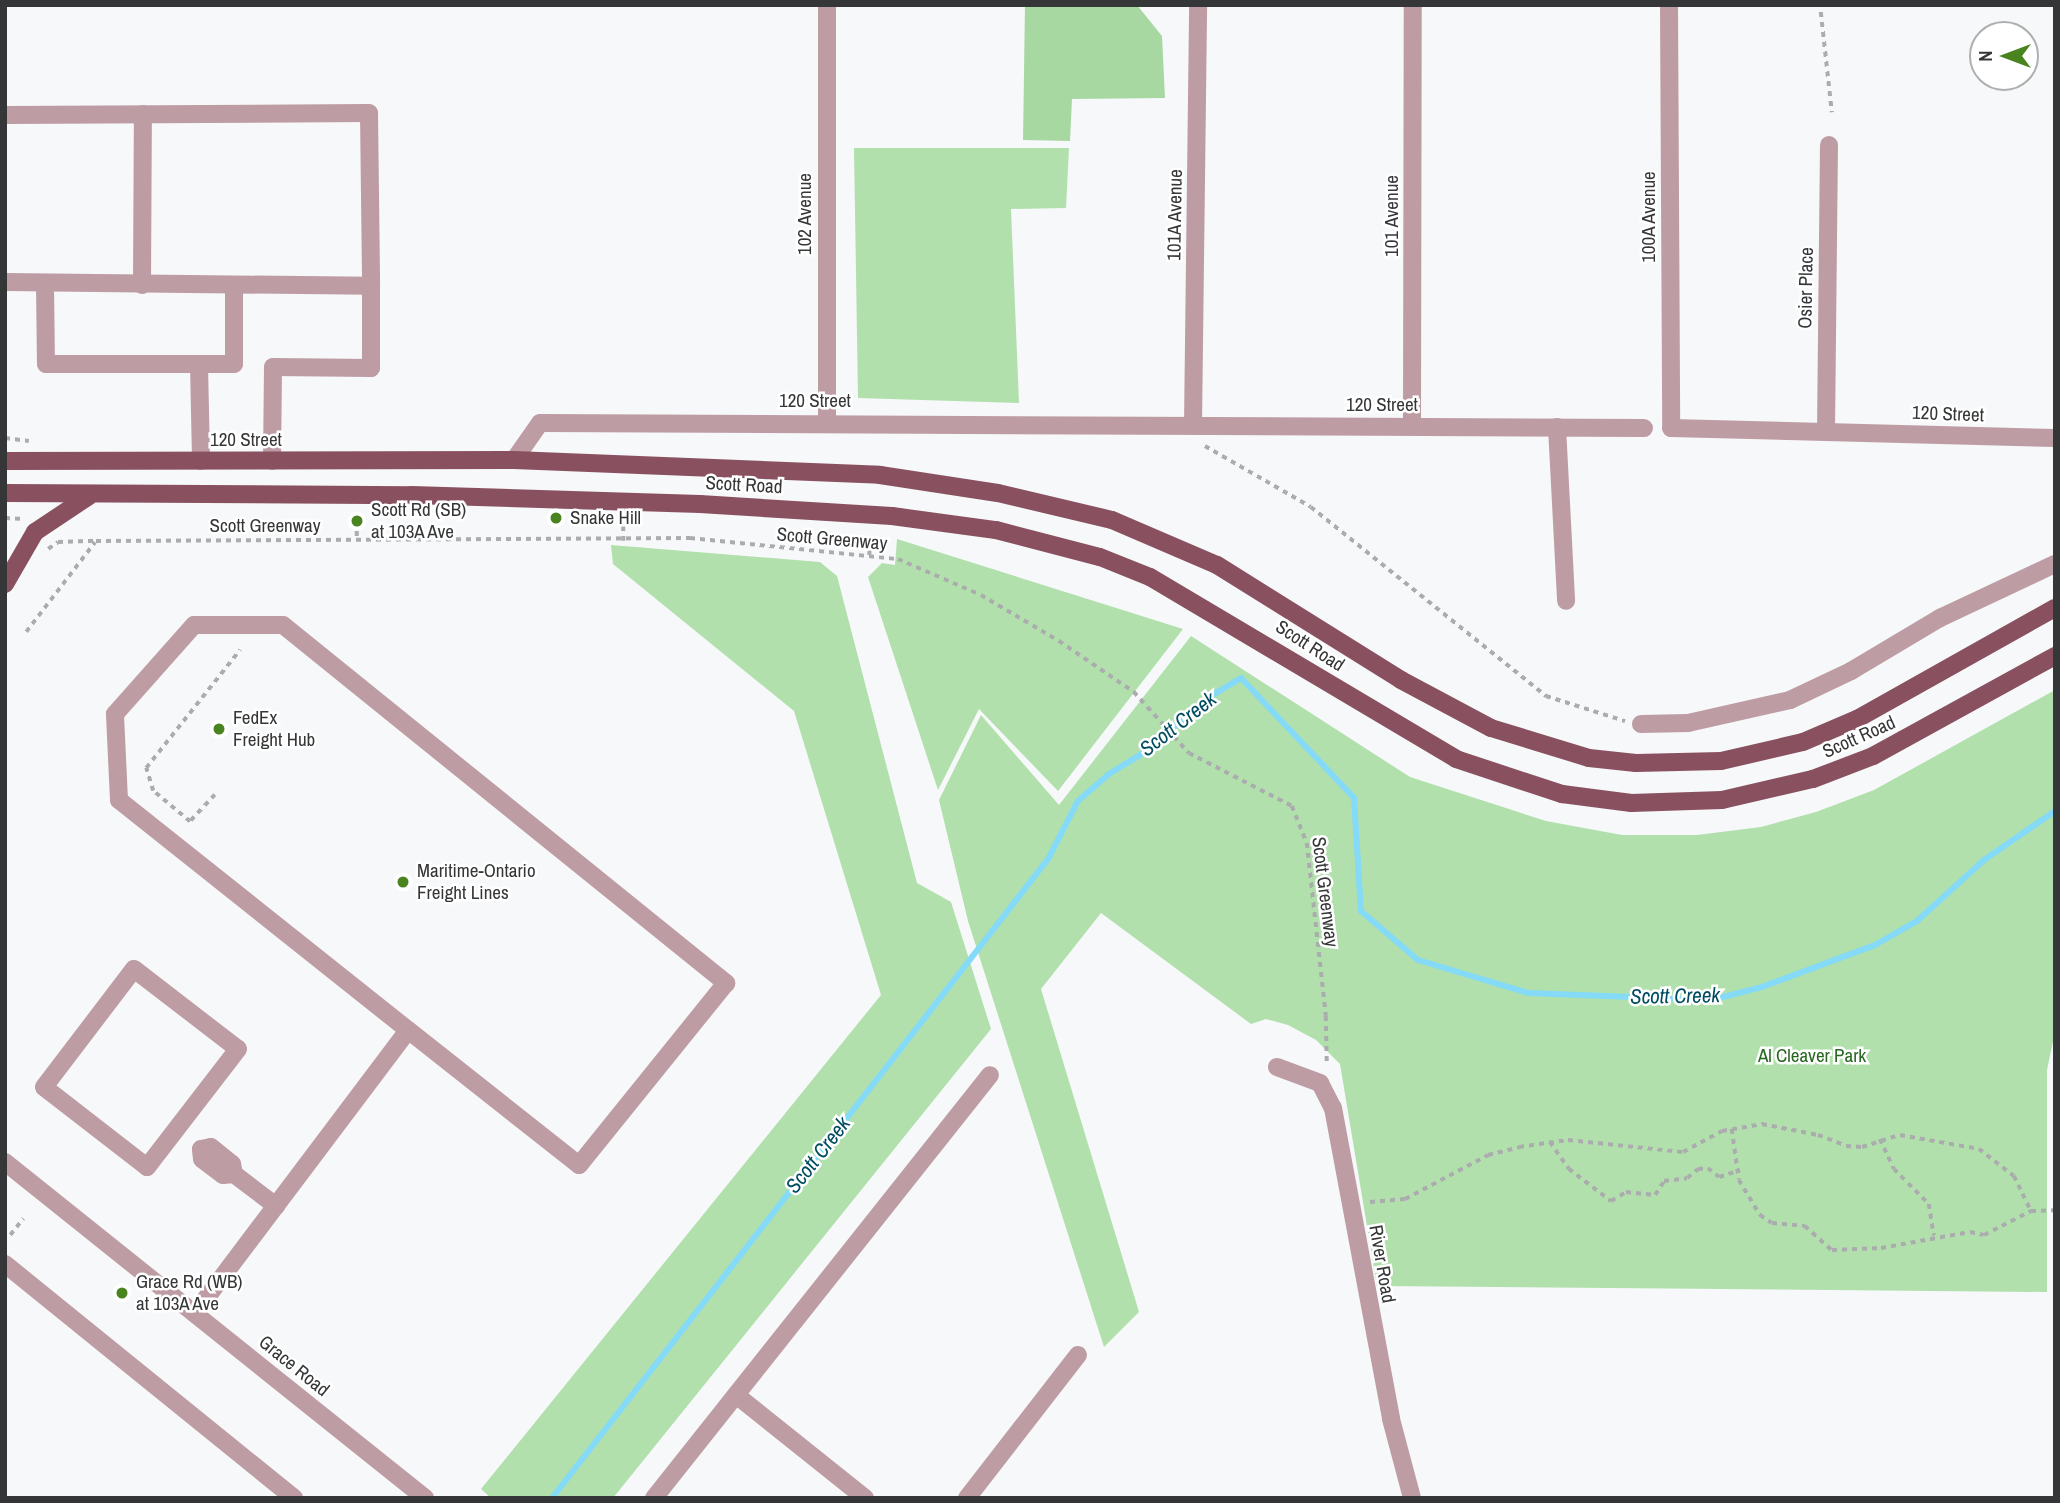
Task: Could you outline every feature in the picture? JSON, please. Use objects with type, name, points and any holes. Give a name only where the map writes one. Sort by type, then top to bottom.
[{"type":"main road","name":"120 Street","points":[[5,461],[514,460]]},
{"type":"main road","name":"Scott Road","points":[[514,460],[880,475],[998,493],[1112,520],[1217,565],[1401,680],[1490,728],[1589,758],[1636,763],[1721,761],[1803,742],[1857,719],[2055,608]]},
{"type":"main road","points":[[5,493],[89,496]]},
{"type":"main road","name":"Scott Road","points":[[89,496],[412,495],[833,511],[996,530],[1100,557],[1199,603],[1456,758],[1539,788],[1601,801],[1657,804],[1723,800],[1813,779],[1885,750],[2055,656]]},
{"type":"main road","points":[[5,584],[35,532],[89,496]]},
{"type":"street","name":"102 Avenue","points":[[827,5],[827,422]]},
{"type":"street","name":"101A Avenue","points":[[1193,425],[1198,5]]},
{"type":"street","name":"101 Avenue","points":[[1412,426],[1413,5]]},
{"type":"street","name":"100A Avenue","points":[[1669,5],[1671,428]]},
{"type":"street","points":[[5,115],[369,113],[371,368],[273,367],[272,461]]},
{"type":"street","points":[[142,285],[143,114]]},
{"type":"street","name":"Osier Place","points":[[1826,431],[1829,145]]},
{"type":"street","points":[[5,282],[371,286]]},
{"type":"street","points":[[45,284],[46,365],[234,365],[234,285]]},
{"type":"street","points":[[199,364],[201,461]]},
{"type":"street","name":"120 Street","points":[[514,460],[540,423],[827,422],[1644,428]]},
{"type":"street","points":[[1557,427],[1566,601]]},
{"type":"street","name":"120 Street","points":[[1671,428],[2055,439]]},
{"type":"street","points":[[1641,724],[1674,724],[1730,715],[1800,696],[1940,618],[2055,564]]},
{"type":"street","points":[[194,625],[283,625],[726,983],[579,1164],[408,1030],[119,800],[115,714],[194,625]]},
{"type":"street","points":[[134,969],[238,1049],[176,1129],[147,1167],[44,1087],[134,969]]},
{"type":"street","points":[[195,1313],[408,1030]]},
{"type":"street","name":"River Road","points":[[1278,1067],[1320,1083],[1333,1108],[1391,1419],[1412,1498]]},
{"type":"street","points":[[654,1498],[990,1075]]},
{"type":"street","points":[[176,1129],[201,1149],[211,1147],[232,1164],[234,1174],[276,1206]]},
{"type":"street","name":"Grace Road","points":[[5,1162],[425,1498]]},
{"type":"street","points":[[5,1264],[294,1498]]},
{"type":"street","points":[[967,1498],[1078,1355]]},
{"type":"street","points":[[736,1395],[865,1498]]},
{"type":"path","points":[[1821,12],[1832,112]]},
{"type":"path","points":[[5,438],[23,439]]},
{"type":"path","points":[[1201,445],[1311,507],[1546,696],[1603,718],[1641,724]]},
{"type":"path","points":[[357,521],[358,540]]},
{"type":"path","name":"Scott Greenway","points":[[43,543],[48,549],[58,542],[96,541],[690,538],[898,559],[981,595],[1134,692],[1174,741],[1213,768],[1284,799],[1298,814],[1307,843],[1327,1057]]},
{"type":"path","points":[[869,555],[870,539]]},
{"type":"path","points":[[26,632],[96,541]]},
{"type":"path","points":[[215,795],[190,822],[153,791],[146,768],[240,650]]},
{"type":"path","points":[[1365,1202],[1405,1199],[1489,1155],[1550,1142],[1683,1152],[1732,1129],[1777,1125],[1862,1147],[1880,1139],[1900,1135],[1979,1149],[2014,1176],[2031,1211]]},
{"type":"path","points":[[1732,1129],[1746,1197],[1760,1216],[1772,1223],[1805,1226],[1832,1250],[1881,1248],[1934,1236],[1970,1232],[1984,1235],[2031,1211],[2055,1210]]},
{"type":"path","points":[[1880,1139],[1894,1169],[1929,1204],[1934,1236]]},
{"type":"path","points":[[1550,1142],[1569,1169],[1611,1201],[1626,1192],[1655,1195],[1664,1181],[1687,1178],[1698,1169],[1708,1168],[1719,1177],[1740,1170]]},
{"type":"path","points":[[10,1235],[23,1219]]},
{"type":"green space","points":[[1025,5],[1137,5],[1162,36],[1165,98],[1072,99],[1070,141],[1023,140]]},
{"type":"green space","points":[[854,148],[1069,148],[1066,208],[1011,209],[1019,403],[858,398]]},
{"type":"green space","points":[[897,539],[1183,629],[1058,791],[979,709],[938,790],[868,577],[882,563],[895,565]]},
{"type":"green space","points":[[611,545],[820,562],[837,576],[917,883],[951,902],[991,1029],[613,1498],[491,1498],[481,1489],[881,995],[794,711],[613,564]]},
{"type":"green space","name":"Al Cleaver Park","points":[[1191,636],[1410,777],[1546,821],[1622,835],[1697,835],[1761,827],[1816,812],[1874,790],[2055,690],[2055,1032],[2047,1070],[2047,1292],[1377,1286],[1340,1064],[1316,1040],[1288,1025],[1266,1019],[1251,1024],[1101,913],[1041,989],[1139,1312],[1104,1347],[968,921],[939,800],[981,715],[1059,805]]},
{"type":"waterway","name":"Scott Creek","points":[[552,1498],[1048,859],[1078,801],[1109,774],[1148,750],[1206,699],[1241,678],[1354,798],[1361,911],[1418,960],[1528,993],[1711,1000],[1762,987],[1875,945],[1917,921],[1984,860],[2055,811]]},
{"type":"place","name":"Snake Hill","points":[[556,518]]},
{"type":"place","name":"Scott Rd (SB) at 103A Ave","points":[[357,521]]},
{"type":"place","name":"FedEx Freight Hub","points":[[219,729]]},
{"type":"place","name":"Maritime-Ontario Freight Lines","points":[[403,882]]},
{"type":"place","name":"Grace Rd (WB) at 103A Ave","points":[[122,1293]]}]
